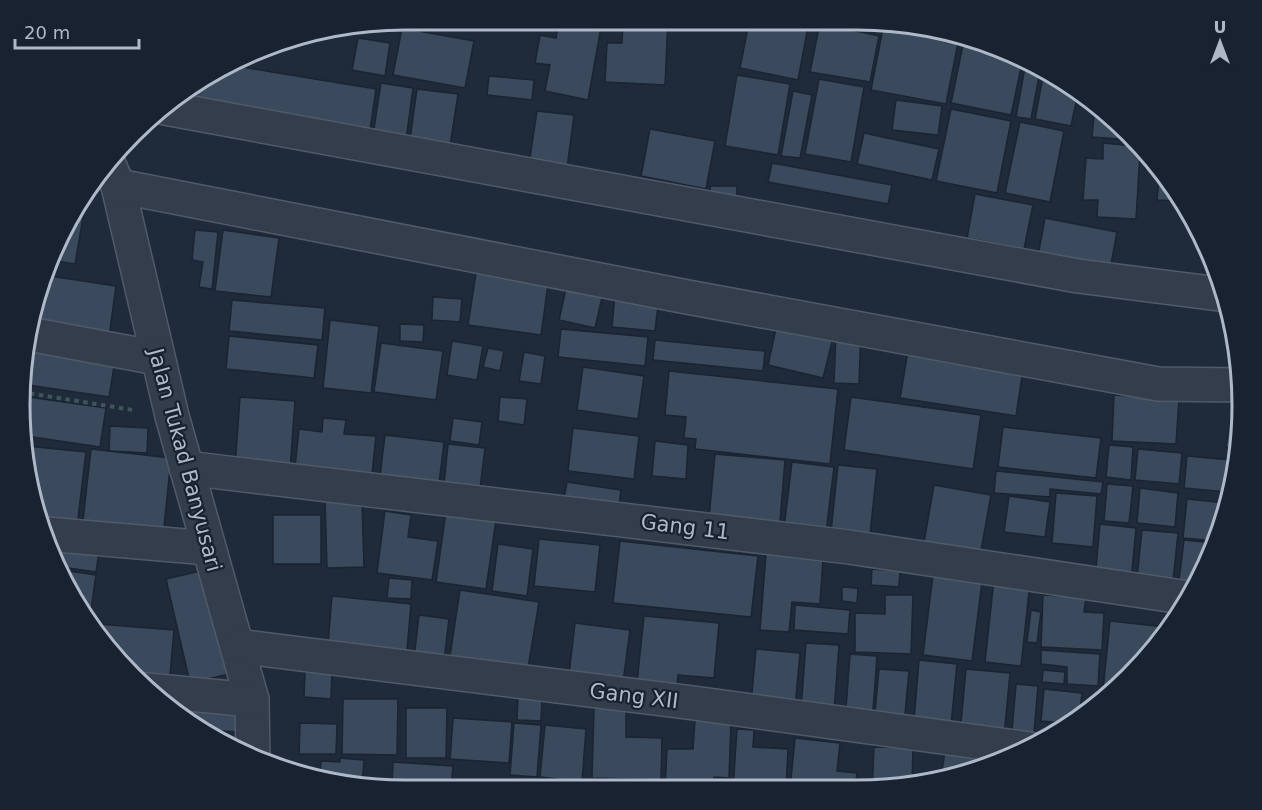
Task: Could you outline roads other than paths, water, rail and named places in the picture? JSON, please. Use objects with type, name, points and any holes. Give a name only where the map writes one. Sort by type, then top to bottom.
[{"type":"street","points":[[174,110],[1077,276],[1215,293]]},
{"type":"street","points":[[113,174],[682,296],[1158,384],[1231,385]]},
{"type":"street","name":"Jalan Tukad Banyusari","points":[[113,174],[172,416],[252,700],[253,747]]},
{"type":"street","points":[[36,335],[157,358]]},
{"type":"street","name":"Gang 11","points":[[186,468],[849,547],[1179,597]]},
{"type":"street","points":[[53,535],[208,548]]},
{"type":"street","name":"Gang XII","points":[[237,646],[710,705],[1011,746]]},
{"type":"street","points":[[163,692],[252,700]]}]
